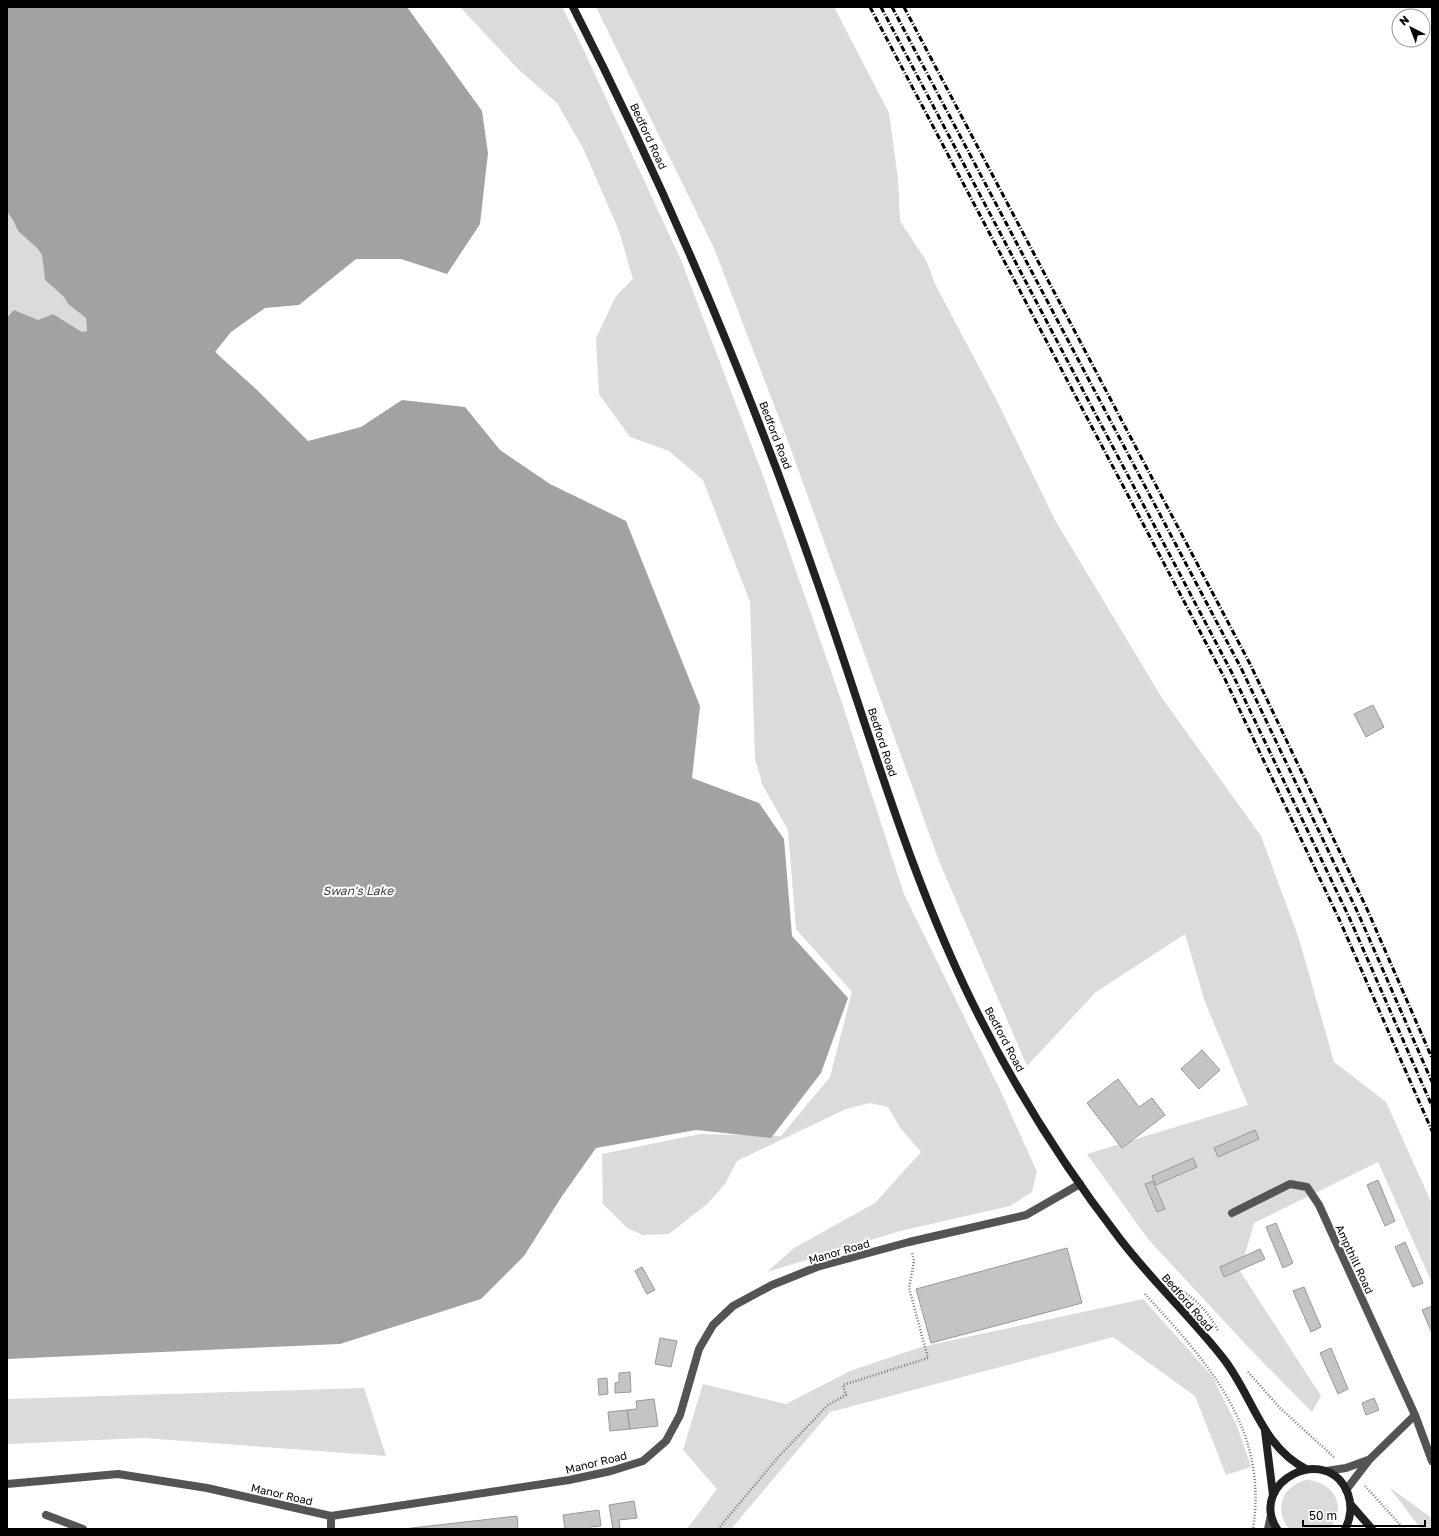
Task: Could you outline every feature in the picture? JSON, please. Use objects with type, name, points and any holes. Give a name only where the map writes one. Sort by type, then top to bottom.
[{"type":"main road","name":"Bedford Road","points":[[573,7],[651,165],[731,350],[796,522],[910,856],[946,944],[986,1029],[1022,1093],[1080,1184],[1121,1240],[1223,1358],[1243,1387],[1265,1431],[1281,1452],[1292,1462],[1306,1469]]},
{"type":"main road","name":"Bedford Road","points":[[1265,1431],[1273,1496]]},
{"type":"main road","points":[[1277,1529],[1271,1515],[1273,1496],[1278,1486],[1286,1477],[1295,1472],[1306,1469],[1326,1471],[1334,1476],[1346,1490],[1351,1505],[1372,1529]]},
{"type":"main road","points":[[1345,1529],[1350,1516],[1351,1505]]},
{"type":"street","name":"Manor Road","points":[[7,1484],[118,1474],[207,1488],[331,1516],[569,1480],[610,1472],[643,1461],[666,1441],[680,1415],[699,1349],[712,1325],[733,1306],[772,1285],[817,1267],[909,1242],[1026,1215],[1080,1184]]},
{"type":"street","name":"Ampthill Road","points":[[1232,1213],[1290,1184],[1307,1188],[1319,1205],[1414,1416],[1432,1461]]},
{"type":"street","points":[[1346,1490],[1369,1460],[1414,1416]]},
{"type":"street","points":[[1326,1471],[1346,1468],[1369,1460]]},
{"type":"street","points":[[46,1515],[83,1529]]},
{"type":"street","points":[[1268,1529],[1271,1515]]},
{"type":"street","points":[[331,1516],[331,1529]]},
{"type":"path","points":[[718,1529],[780,1455],[828,1405],[846,1395],[843,1385],[928,1358],[909,1288],[914,1261],[912,1253]]},
{"type":"path","points":[[1176,1286],[1195,1300],[1211,1317],[1221,1338]]},
{"type":"path","points":[[1145,1294],[1195,1350],[1220,1383],[1233,1406],[1243,1430],[1252,1467],[1255,1490],[1253,1529]]},
{"type":"path","points":[[1245,1368],[1281,1409],[1326,1452],[1340,1461]]},
{"type":"path","points":[[1363,1484],[1370,1494],[1404,1529]]},
{"type":"shaded area","points":[[460,7],[562,7],[579,40],[681,260],[762,473],[842,703],[904,894],[1001,1092],[1037,1172],[1032,1192],[1010,1206],[900,1231],[767,1272],[794,1248],[875,1203],[921,1152],[901,1129],[888,1107],[870,1103],[846,1109],[737,1161],[725,1184],[707,1204],[669,1234],[643,1235],[627,1228],[603,1204],[602,1154],[700,1134],[781,1136],[830,1077],[852,992],[796,929],[788,830],[763,786],[755,759],[750,602],[703,480],[669,451],[630,437],[599,394],[596,338],[616,296],[633,279],[619,231],[584,150],[557,103],[518,69]]},
{"type":"shaded area","points":[[596,7],[834,7],[889,113],[898,179],[900,221],[927,262],[935,284],[997,401],[1055,520],[1162,698],[1261,836],[1299,939],[1334,1062],[1386,1102],[1432,1204],[1432,1283],[1378,1162],[1254,1223],[1240,1271],[1321,1396],[1312,1412],[1248,1347],[1148,1239],[1087,1154],[1248,1105],[1205,1002],[1185,934],[1096,992],[1027,1066],[939,861],[789,444],[714,248]]},
{"type":"shaded area","points":[[7,212],[18,231],[37,248],[42,255],[45,280],[64,297],[68,304],[86,318],[87,331],[82,332],[53,314],[38,320],[9,314],[7,317]]},
{"type":"shaded area","points":[[1143,1299],[1212,1376],[1237,1426],[1251,1467],[1226,1475],[1195,1396],[1113,1337],[830,1412],[731,1529],[687,1529],[717,1489],[683,1450],[703,1384],[786,1404],[850,1371],[921,1347]]},
{"type":"shaded area","points":[[364,1388],[386,1456],[143,1438],[7,1444],[7,1399]]},
{"type":"shaded area","points":[[1306,1480],[1316,1481],[1324,1485],[1335,1497],[1338,1504],[1338,1512],[1335,1521],[1329,1529],[1289,1529],[1284,1521],[1281,1506],[1286,1493],[1291,1487]]},
{"type":"shaded area","points":[[1389,1487],[1432,1518],[1432,1529],[1421,1529]]},
{"type":"water","name":"Swan's Lake","points":[[7,7],[407,7],[482,111],[488,153],[480,224],[447,274],[401,259],[356,259],[299,305],[265,308],[231,332],[215,352],[257,390],[308,441],[361,427],[402,400],[465,407],[500,450],[550,484],[626,521],[700,706],[692,778],[759,803],[784,839],[792,936],[848,998],[821,1073],[771,1138],[696,1130],[596,1148],[562,1196],[524,1256],[481,1299],[340,1344],[7,1359],[7,317],[14,310],[38,320],[53,314],[82,332],[87,331],[86,318],[68,304],[64,297],[45,280],[42,255],[37,248],[18,231],[7,212]]},
{"type":"building","points":[[1373,705],[1384,727],[1366,737],[1354,714]]},
{"type":"building","points":[[1202,1050],[1220,1070],[1199,1089],[1181,1069]]},
{"type":"building","points":[[1118,1079],[1139,1107],[1152,1098],[1165,1115],[1122,1148],[1087,1103]]},
{"type":"building","points":[[1255,1130],[1259,1139],[1218,1157],[1214,1148]]},
{"type":"building","points":[[1193,1158],[1197,1167],[1156,1185],[1152,1176]]},
{"type":"building","points":[[1378,1180],[1395,1221],[1385,1226],[1367,1185]]},
{"type":"building","points":[[1153,1181],[1165,1209],[1157,1212],[1145,1184]]},
{"type":"building","points":[[1276,1223],[1293,1263],[1283,1268],[1266,1227]]},
{"type":"building","points":[[1405,1242],[1423,1283],[1413,1287],[1395,1247]]},
{"type":"building","points":[[1067,1248],[1082,1303],[931,1343],[916,1289]]},
{"type":"building","points":[[1260,1249],[1265,1259],[1224,1277],[1220,1267]]},
{"type":"building","points":[[642,1267],[655,1290],[647,1294],[635,1271]]},
{"type":"building","points":[[1304,1287],[1321,1327],[1311,1332],[1293,1291]]},
{"type":"building","points":[[1432,1306],[1432,1333],[1422,1310]]},
{"type":"building","points":[[660,1338],[677,1341],[671,1367],[655,1364]]},
{"type":"building","points":[[1331,1348],[1348,1389],[1338,1394],[1320,1353]]},
{"type":"building","points":[[630,1372],[631,1392],[615,1393],[615,1383],[619,1382],[619,1373]]},
{"type":"building","points":[[607,1378],[608,1394],[599,1395],[598,1379]]},
{"type":"building","points":[[1374,1398],[1379,1410],[1366,1415],[1362,1403]]},
{"type":"building","points":[[654,1399],[658,1426],[630,1429],[627,1410],[637,1409],[636,1401]]},
{"type":"building","points":[[627,1410],[630,1429],[610,1431],[608,1412]]},
{"type":"building","points":[[634,1501],[637,1518],[619,1520],[620,1529],[613,1529],[609,1505]]},
{"type":"building","points":[[599,1510],[601,1526],[589,1527],[589,1529],[565,1529],[563,1515]]},
{"type":"building","points":[[517,1516],[518,1529],[403,1529]]},
{"type":"railway","points":[[870,7],[1224,677],[1340,921],[1432,1131]]},
{"type":"railway","points":[[881,7],[1232,673],[1349,917],[1432,1106]]},
{"type":"railway","points":[[892,7],[1241,668],[1358,913],[1432,1082]]},
{"type":"railway","points":[[904,7],[1250,664],[1367,909],[1432,1058]]}]
